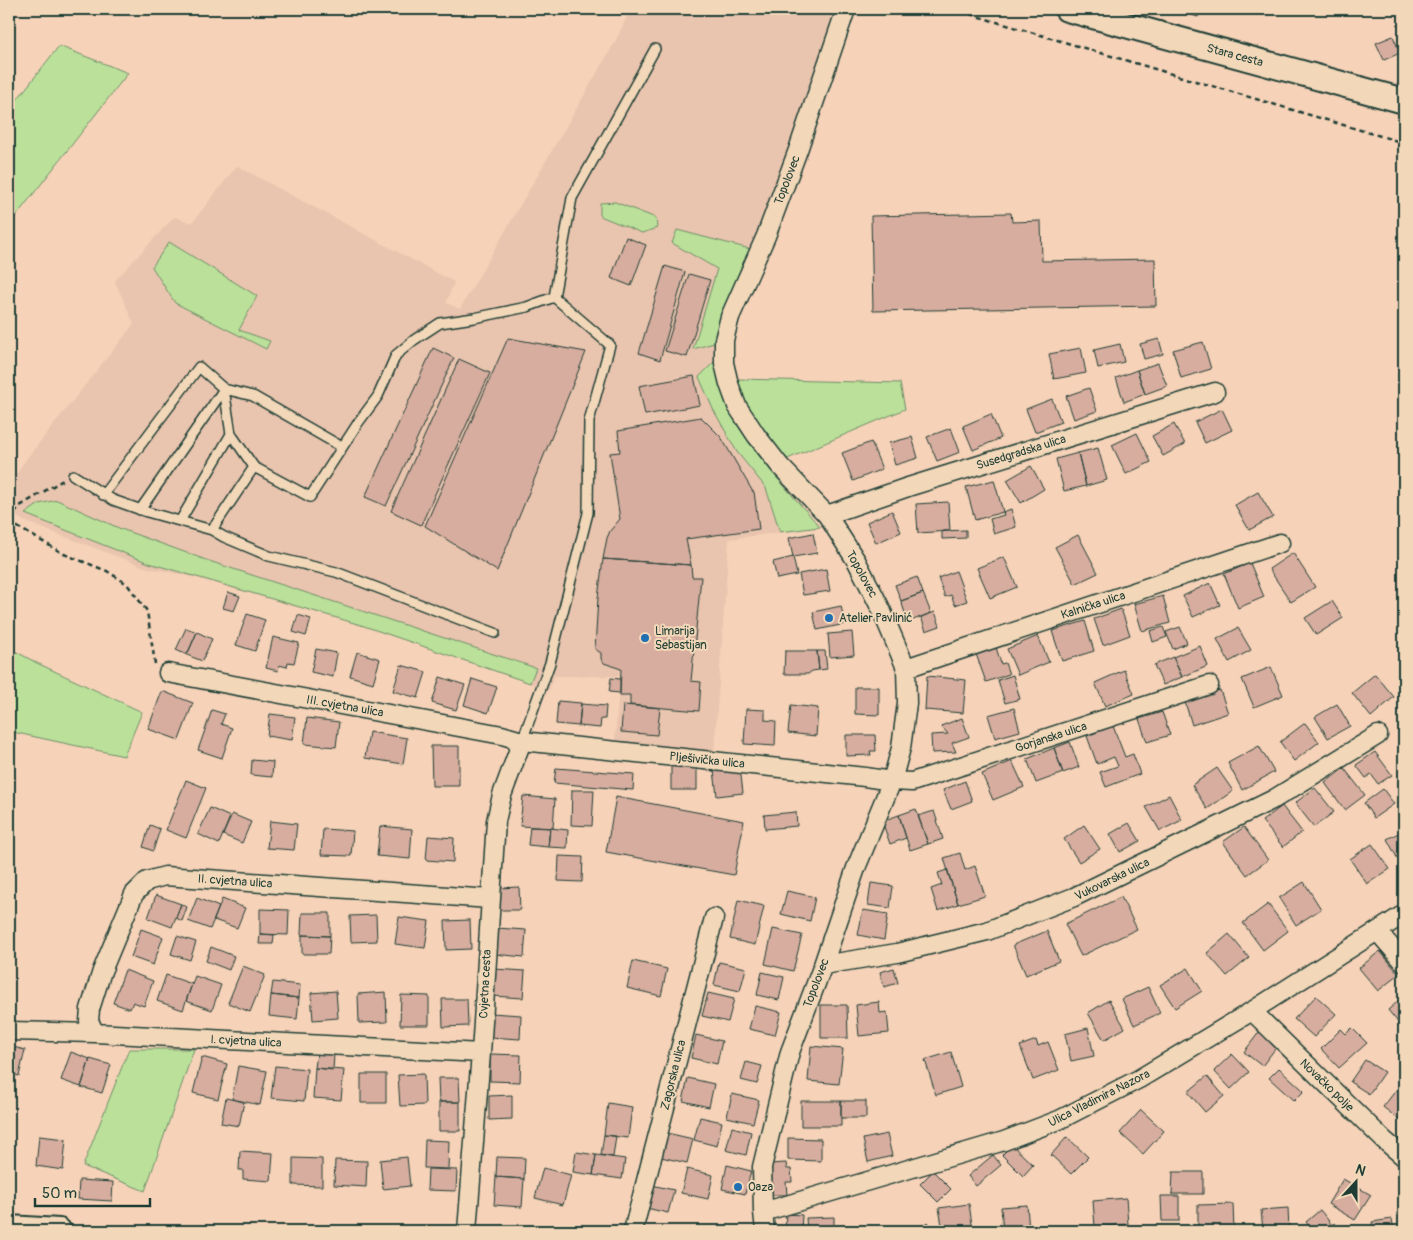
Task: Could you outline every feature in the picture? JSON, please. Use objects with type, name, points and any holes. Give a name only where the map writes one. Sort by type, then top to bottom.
[{"type":"main road","name":"Stara cesta","points":[[1067,9],[1404,101]]},
{"type":"main road","points":[[9,1228],[59,1231]]},
{"type":"street","name":"Topolovec","points":[[765,1231],[762,1212],[762,1167],[787,1062],[856,868],[892,781],[901,748],[907,703],[906,668],[880,607],[857,562],[827,515],[780,466],[756,435],[737,406],[728,384],[724,363],[724,340],[730,317],[766,236],[795,159],[846,9]]},
{"type":"street","name":"Susedgradska ulica","points":[[827,515],[918,484],[1215,392]]},
{"type":"street","name":"Kalnička ulica","points":[[906,668],[1280,543]]},
{"type":"street","name":"III. cvjetna ulica","points":[[168,673],[493,733],[522,741]]},
{"type":"street","name":"Gorjanska ulica","points":[[892,781],[912,782],[1209,685]]},
{"type":"street","name":"Vukovarska ulica","points":[[823,964],[897,953],[987,931],[1074,898],[1274,799],[1378,735]]},
{"type":"street","name":"Plješivička ulica","points":[[522,741],[892,781]]},
{"type":"street","name":"Cvjetna cesta","points":[[468,1231],[482,1053],[496,822],[502,795],[522,741]]},
{"type":"street","name":"II. cvjetna ulica","points":[[95,1033],[89,1021],[90,1009],[102,971],[134,894],[147,881],[165,876],[490,899]]},
{"type":"street","name":"Ulica Vladimira Nazora","points":[[762,1212],[1004,1141],[1059,1120],[1139,1079],[1252,1011],[1404,914]]},
{"type":"street","name":"Zagorska ulica","points":[[633,1231],[714,918]]},
{"type":"street","points":[[1378,932],[1404,962]]},
{"type":"street","name":"Novačko polje","points":[[1252,1011],[1384,1140],[1404,1157]]},
{"type":"street","name":"I. cvjetna ulica","points":[[10,1031],[95,1033],[482,1053]]},
{"type":"lane","points":[[554,297],[572,198],[655,49]]},
{"type":"lane","points":[[224,389],[231,434],[254,467],[310,497],[358,423],[378,396],[396,355],[414,340],[440,323],[527,307],[554,297]]},
{"type":"lane","points":[[522,741],[550,663],[588,514],[589,421],[610,345],[554,297]]},
{"type":"lane","points":[[103,495],[199,367],[224,389],[253,396],[342,447]]},
{"type":"lane","points":[[140,510],[224,389]]},
{"type":"lane","points":[[180,521],[231,434]]},
{"type":"lane","points":[[212,530],[254,467]]},
{"type":"lane","points":[[74,475],[113,500],[140,510],[212,530],[224,538],[269,556],[336,572],[495,633]]},
{"type":"path","points":[[953,9],[1404,143]]},
{"type":"path","points":[[74,475],[55,484],[20,506],[9,521],[64,554],[107,571],[127,584],[147,611],[156,666],[168,673]]},
{"type":"shaded area","name":"Limarija Sebastijan","points":[[631,9],[835,9],[789,149],[762,221],[723,311],[714,343],[720,386],[730,412],[751,443],[820,527],[729,539],[714,752],[615,741],[620,676],[554,676],[549,690],[361,625],[197,578],[145,567],[24,521],[9,512],[9,484],[28,457],[134,324],[115,281],[174,217],[192,223],[237,166],[454,282],[446,303],[460,309],[614,44]]},
{"type":"green space","points":[[59,46],[128,73],[9,225],[9,110]]},
{"type":"green space","points":[[615,202],[656,218],[657,228],[642,233],[600,216],[600,203]]},
{"type":"green space","points":[[677,230],[750,249],[723,311],[714,343],[693,349],[717,269],[672,243]]},
{"type":"green space","points":[[169,242],[257,296],[239,330],[270,341],[266,349],[175,303],[152,267]]},
{"type":"green space","points":[[715,361],[725,400],[739,427],[772,471],[820,527],[780,532],[766,488],[737,452],[713,409],[699,377]]},
{"type":"green space","points":[[737,379],[900,383],[905,409],[785,460],[761,430],[744,402]]},
{"type":"green space","points":[[57,500],[121,529],[206,560],[536,668],[530,683],[361,625],[149,563],[25,514],[39,504]]},
{"type":"green space","points":[[9,648],[142,712],[124,756],[17,733],[9,729]]},
{"type":"green space","points":[[129,1049],[194,1049],[145,1191],[83,1166]]},
{"type":"building","points":[[1187,9],[1201,9],[1198,17],[1185,13]]},
{"type":"building","points":[[1393,36],[1400,53],[1384,60],[1376,43]]},
{"type":"building","points":[[1011,213],[1012,222],[1041,221],[1042,261],[1155,259],[1156,306],[873,311],[871,216]]},
{"type":"building","points":[[626,237],[646,245],[631,286],[611,278]]},
{"type":"building","points":[[665,266],[685,272],[660,360],[639,353]]},
{"type":"building","points":[[689,274],[710,280],[687,357],[665,351]]},
{"type":"building","points":[[508,338],[586,352],[497,571],[425,526]]},
{"type":"building","points":[[1159,339],[1163,354],[1144,359],[1140,344]]},
{"type":"building","points":[[1203,342],[1211,369],[1181,378],[1173,350]]},
{"type":"building","points":[[1120,344],[1124,362],[1098,368],[1094,350]]},
{"type":"building","points":[[433,348],[454,358],[386,506],[365,497]]},
{"type":"building","points":[[1081,348],[1086,373],[1054,379],[1049,354]]},
{"type":"building","points":[[459,359],[490,373],[421,525],[391,511]]},
{"type":"building","points":[[1158,363],[1167,386],[1145,394],[1137,370]]},
{"type":"building","points":[[1137,370],[1145,394],[1124,402],[1116,378]]},
{"type":"building","points":[[694,376],[700,405],[645,415],[639,386]]},
{"type":"building","points":[[1089,388],[1097,411],[1074,419],[1066,396]]},
{"type":"building","points":[[1052,399],[1061,422],[1035,432],[1026,409]]},
{"type":"building","points":[[1222,409],[1232,430],[1205,443],[1195,422]]},
{"type":"building","points":[[991,414],[1001,438],[973,450],[963,426]]},
{"type":"building","points":[[701,417],[721,437],[754,492],[759,529],[686,539],[691,565],[603,559],[607,538],[620,519],[610,453],[620,452],[618,431]]},
{"type":"building","points":[[1174,424],[1185,444],[1163,456],[1152,436]]},
{"type":"building","points":[[951,428],[960,452],[937,461],[927,437]]},
{"type":"building","points":[[1137,433],[1151,462],[1126,474],[1112,445]]},
{"type":"building","points":[[912,437],[918,458],[895,465],[889,443]]},
{"type":"building","points":[[871,442],[882,469],[853,481],[842,453]]},
{"type":"building","points":[[1098,448],[1107,480],[1086,486],[1078,453]]},
{"type":"building","points":[[1078,453],[1086,486],[1064,491],[1056,459]]},
{"type":"building","points":[[1031,466],[1044,489],[1021,503],[1007,480]]},
{"type":"building","points":[[994,480],[1003,512],[975,520],[966,487]]},
{"type":"building","points":[[1258,492],[1273,517],[1249,530],[1235,505]]},
{"type":"building","points":[[948,502],[950,531],[918,533],[916,504]]},
{"type":"building","points":[[1011,509],[1016,527],[994,534],[990,519],[1004,515],[1003,512]]},
{"type":"building","points":[[892,511],[901,532],[876,543],[867,522]]},
{"type":"building","points":[[966,530],[966,538],[942,539],[942,531]]},
{"type":"building","points":[[813,533],[817,553],[793,557],[789,538]]},
{"type":"building","points":[[1078,535],[1098,573],[1075,584],[1055,547]]},
{"type":"building","points":[[1293,553],[1315,587],[1291,602],[1269,569]]},
{"type":"building","points":[[793,557],[797,575],[777,579],[773,562]]},
{"type":"building","points":[[1004,557],[1017,587],[990,598],[977,568]]},
{"type":"building","name":"Limarija Sebastijan","points":[[603,559],[691,565],[692,577],[701,577],[691,681],[701,682],[699,711],[630,705],[630,695],[620,695],[621,669],[604,663],[601,659],[601,653],[595,649],[598,598]]},
{"type":"building","points":[[1250,563],[1264,597],[1238,608],[1224,574]]},
{"type":"building","points":[[826,569],[830,591],[803,595],[799,574]]},
{"type":"building","points":[[956,571],[967,601],[955,605],[951,595],[945,597],[938,578]]},
{"type":"building","points":[[917,577],[923,593],[901,601],[895,585]]},
{"type":"building","points":[[1210,583],[1220,605],[1193,617],[1183,596]]},
{"type":"building","points":[[228,592],[240,596],[234,611],[223,608]]},
{"type":"building","points":[[923,593],[931,613],[908,622],[901,601]]},
{"type":"building","points":[[1163,596],[1170,623],[1142,631],[1134,604]]},
{"type":"building","points":[[1332,601],[1343,618],[1316,635],[1305,618]]},
{"type":"building","name":"Atelier Pavlinić","points":[[841,606],[845,624],[817,630],[813,612]]},
{"type":"building","points":[[1121,609],[1130,635],[1103,645],[1094,619]]},
{"type":"building","points":[[935,612],[940,626],[926,631],[921,617]]},
{"type":"building","points":[[247,614],[265,620],[255,651],[236,645]]},
{"type":"building","points":[[298,615],[311,619],[306,636],[293,632]]},
{"type":"building","points":[[1085,621],[1094,651],[1062,661],[1052,631]]},
{"type":"building","points":[[1163,627],[1167,637],[1153,642],[1150,631]]},
{"type":"building","points":[[1180,627],[1187,643],[1173,649],[1166,632]]},
{"type":"building","points":[[186,628],[197,632],[187,655],[176,650]]},
{"type":"building","points":[[1238,628],[1251,650],[1229,662],[1217,639]]},
{"type":"building","points":[[197,632],[212,639],[202,661],[187,655]]},
{"type":"building","points":[[852,632],[854,655],[830,657],[828,634]]},
{"type":"building","points":[[1038,636],[1049,662],[1018,675],[1007,649]]},
{"type":"building","points":[[273,637],[299,643],[294,663],[288,662],[287,667],[279,665],[278,671],[266,668]]},
{"type":"building","points":[[1200,646],[1208,666],[1182,677],[1173,657]]},
{"type":"building","points":[[996,647],[1001,664],[1005,663],[1009,674],[986,682],[976,654]]},
{"type":"building","points":[[316,649],[337,653],[333,677],[311,672]]},
{"type":"building","points":[[785,651],[817,651],[819,670],[808,674],[784,674]]},
{"type":"building","points":[[817,651],[825,651],[827,669],[819,670]]},
{"type":"building","points":[[357,652],[380,659],[373,683],[350,676]]},
{"type":"building","points":[[1173,657],[1182,677],[1163,685],[1154,665]]},
{"type":"building","points":[[401,665],[426,672],[418,698],[393,691]]},
{"type":"building","points":[[1271,667],[1283,695],[1254,707],[1242,679]]},
{"type":"building","points":[[1124,670],[1134,694],[1105,706],[1095,683]]},
{"type":"building","points":[[1375,674],[1394,697],[1371,717],[1352,693]]},
{"type":"building","points":[[1013,675],[1020,699],[1005,703],[998,680]]},
{"type":"building","points":[[927,676],[966,680],[963,713],[925,710]]},
{"type":"building","points":[[440,677],[465,685],[456,710],[432,703]]},
{"type":"building","points":[[611,678],[620,679],[620,693],[609,692]]},
{"type":"building","points":[[472,679],[497,687],[488,713],[464,705]]},
{"type":"building","points":[[855,687],[879,687],[879,715],[855,714]]},
{"type":"building","points":[[1220,690],[1228,713],[1192,725],[1185,702]]},
{"type":"building","points":[[162,691],[193,703],[179,740],[148,729]]},
{"type":"building","points":[[558,701],[581,703],[579,726],[556,724]]},
{"type":"building","points":[[581,704],[606,706],[605,719],[601,719],[600,728],[579,726]]},
{"type":"building","points":[[1337,704],[1350,726],[1328,738],[1315,717]]},
{"type":"building","points":[[623,705],[660,708],[657,735],[621,732]]},
{"type":"building","points":[[791,705],[818,708],[816,736],[788,733]]},
{"type":"building","points":[[1014,708],[1020,731],[995,738],[988,715]]},
{"type":"building","points":[[746,709],[765,710],[765,720],[776,721],[775,746],[744,744]]},
{"type":"building","points":[[212,710],[225,714],[221,724],[232,728],[222,758],[198,750]]},
{"type":"building","points":[[1162,712],[1170,735],[1147,742],[1139,719]]},
{"type":"building","points":[[270,714],[295,717],[292,740],[267,736]]},
{"type":"building","points":[[307,718],[339,722],[336,747],[304,744]]},
{"type":"building","points":[[962,718],[969,737],[952,743],[956,752],[932,753],[931,735],[948,734],[941,726]]},
{"type":"building","points":[[1305,723],[1319,742],[1294,761],[1280,742]]},
{"type":"building","points":[[1113,726],[1125,757],[1133,754],[1140,774],[1106,787],[1100,772],[1118,766],[1114,757],[1097,764],[1087,736]]},
{"type":"building","points":[[369,732],[407,738],[403,764],[365,758]]},
{"type":"building","points":[[846,735],[875,735],[876,751],[870,751],[871,755],[846,756]]},
{"type":"building","points":[[1070,742],[1079,767],[1063,773],[1054,748]]},
{"type":"building","points":[[431,746],[459,746],[459,786],[432,786]]},
{"type":"building","points":[[1259,746],[1274,772],[1242,790],[1228,763]]},
{"type":"building","points":[[1054,748],[1063,773],[1036,783],[1027,759]]},
{"type":"building","points":[[1375,752],[1392,775],[1378,784],[1371,774],[1366,778],[1356,765]]},
{"type":"building","points":[[252,760],[273,762],[272,777],[251,775]]},
{"type":"building","points":[[1012,761],[1024,787],[993,800],[982,774]]},
{"type":"building","points":[[671,764],[697,764],[697,790],[671,790]]},
{"type":"building","points":[[740,767],[743,793],[717,796],[714,770]]},
{"type":"building","points":[[556,768],[634,774],[633,790],[554,783]]},
{"type":"building","points":[[1217,768],[1233,791],[1207,809],[1192,785]]},
{"type":"building","points":[[1344,768],[1365,795],[1345,810],[1325,783]]},
{"type":"building","points":[[186,780],[206,788],[186,838],[166,830]]},
{"type":"building","points":[[965,781],[972,801],[951,809],[943,790]]},
{"type":"building","points":[[1315,788],[1334,812],[1314,827],[1295,803]]},
{"type":"building","points":[[1383,789],[1394,804],[1374,818],[1364,803]]},
{"type":"building","points":[[572,790],[594,790],[592,826],[571,825]]},
{"type":"building","points":[[1169,795],[1182,820],[1160,831],[1146,807]]},
{"type":"building","points":[[523,796],[555,799],[553,828],[520,826]]},
{"type":"building","points":[[616,797],[744,821],[734,875],[606,852]]},
{"type":"building","points":[[1282,806],[1302,832],[1283,847],[1262,821]]},
{"type":"building","points":[[210,808],[230,817],[219,844],[198,834]]},
{"type":"building","points":[[916,809],[928,844],[910,850],[899,815]]},
{"type":"building","points":[[934,811],[943,839],[928,844],[918,816]]},
{"type":"building","points":[[796,812],[797,826],[765,829],[764,815]]},
{"type":"building","points":[[232,814],[251,822],[242,843],[223,835]]},
{"type":"building","points":[[899,815],[906,838],[890,844],[882,821]]},
{"type":"building","points":[[270,821],[297,824],[294,850],[267,848]]},
{"type":"building","points":[[1129,823],[1140,841],[1120,852],[1110,834]]},
{"type":"building","points":[[150,825],[160,829],[153,851],[143,847]]},
{"type":"building","points":[[1084,825],[1100,849],[1079,862],[1064,839]]},
{"type":"building","points":[[380,826],[412,829],[410,859],[377,856]]},
{"type":"building","points":[[530,827],[550,828],[548,847],[528,845]]},
{"type":"building","points":[[1244,827],[1268,860],[1247,875],[1223,842]]},
{"type":"building","points":[[550,828],[568,830],[567,848],[548,847]]},
{"type":"building","points":[[323,829],[353,831],[351,856],[321,855]]},
{"type":"building","points":[[1404,830],[1404,861],[1400,863],[1387,839]]},
{"type":"building","points":[[428,836],[454,838],[453,862],[426,860]]},
{"type":"building","points":[[1372,844],[1390,869],[1367,884],[1350,859]]},
{"type":"building","points":[[960,853],[965,870],[975,866],[985,896],[958,904],[944,858]]},
{"type":"building","points":[[559,856],[583,857],[582,882],[558,881]]},
{"type":"building","points":[[947,870],[958,904],[938,911],[931,889],[942,885],[938,873]]},
{"type":"building","points":[[1304,882],[1321,909],[1296,925],[1279,898]]},
{"type":"building","points":[[871,883],[893,886],[890,908],[868,905]]},
{"type":"building","points":[[519,887],[520,910],[498,910],[498,888]]},
{"type":"building","points":[[787,891],[815,897],[810,921],[781,914]]},
{"type":"building","points":[[156,895],[181,904],[172,927],[148,918]]},
{"type":"building","points":[[1121,897],[1137,929],[1081,956],[1065,924]]},
{"type":"building","points":[[197,898],[219,907],[210,929],[188,921]]},
{"type":"building","points":[[222,899],[245,908],[237,928],[214,920]]},
{"type":"building","points":[[738,900],[764,906],[755,945],[730,939]]},
{"type":"building","points":[[181,904],[187,907],[182,921],[176,918]]},
{"type":"building","points":[[1268,904],[1288,931],[1263,950],[1243,923]]},
{"type":"building","points":[[260,909],[289,910],[288,935],[260,934]]},
{"type":"building","points":[[863,910],[888,914],[884,940],[858,935]]},
{"type":"building","points":[[302,913],[330,913],[330,936],[301,935]]},
{"type":"building","points":[[376,915],[377,941],[351,942],[350,916]]},
{"type":"building","points":[[399,917],[429,921],[425,948],[395,944]]},
{"type":"building","points":[[470,920],[471,949],[446,950],[445,921]]},
{"type":"building","points":[[496,928],[526,930],[524,957],[494,954]]},
{"type":"building","points":[[141,929],[163,937],[153,965],[131,957]]},
{"type":"building","points":[[773,929],[802,935],[793,971],[765,964]]},
{"type":"building","points":[[1047,931],[1059,961],[1026,975],[1013,945]]},
{"type":"building","points":[[260,934],[274,935],[273,944],[259,944]]},
{"type":"building","points":[[1229,934],[1249,958],[1227,976],[1207,953]]},
{"type":"building","points":[[302,935],[330,936],[329,954],[302,954]]},
{"type":"building","points":[[177,936],[196,942],[190,960],[171,954]]},
{"type":"building","points":[[211,947],[234,956],[229,970],[206,961]]},
{"type":"building","points":[[1380,951],[1399,974],[1378,991],[1359,968]]},
{"type":"building","points":[[633,961],[667,969],[661,996],[627,988]]},
{"type":"building","points":[[719,962],[746,968],[740,991],[714,985]]},
{"type":"building","points":[[243,966],[265,975],[250,1012],[228,1003]]},
{"type":"building","points":[[894,968],[898,983],[884,987],[880,972]]},
{"type":"building","points":[[1188,968],[1202,991],[1175,1008],[1160,985]]},
{"type":"building","points":[[494,969],[525,971],[523,998],[492,996]]},
{"type":"building","points":[[125,970],[153,981],[144,1006],[133,1002],[130,1009],[113,1003]]},
{"type":"building","points":[[762,972],[784,977],[779,1000],[757,995]]},
{"type":"building","points":[[166,975],[192,984],[183,1010],[157,1001]]},
{"type":"building","points":[[195,976],[221,985],[212,1010],[186,1001]]},
{"type":"building","points":[[273,982],[300,985],[299,998],[271,995]]},
{"type":"building","points":[[1148,987],[1160,1013],[1134,1025],[1122,999]]},
{"type":"building","points":[[336,991],[338,1018],[313,1020],[311,993]]},
{"type":"building","points":[[386,992],[387,1022],[359,1023],[358,994]]},
{"type":"building","points":[[708,993],[734,999],[728,1022],[702,1016]]},
{"type":"building","points":[[271,995],[299,998],[297,1019],[269,1016]]},
{"type":"building","points":[[401,995],[429,996],[429,1025],[400,1025]]},
{"type":"building","points":[[1316,996],[1336,1014],[1314,1037],[1294,1019]]},
{"type":"building","points":[[1404,996],[1404,1023],[1401,1026],[1388,1010]]},
{"type":"building","points":[[442,999],[467,999],[468,1026],[443,1027]]},
{"type":"building","points":[[1109,1000],[1125,1028],[1104,1040],[1088,1013]]},
{"type":"building","points":[[879,1002],[880,1013],[887,1012],[889,1033],[859,1036],[856,1005]]},
{"type":"building","points":[[821,1005],[847,1005],[848,1038],[821,1038]]},
{"type":"building","points":[[755,1006],[781,1012],[775,1035],[749,1029]]},
{"type":"building","points":[[491,1013],[521,1015],[520,1039],[489,1037]]},
{"type":"building","points":[[1088,1028],[1094,1056],[1071,1061],[1065,1034]]},
{"type":"building","points":[[1352,1028],[1367,1043],[1339,1068],[1321,1049],[1341,1029],[1346,1034]]},
{"type":"building","points":[[1260,1031],[1278,1045],[1262,1066],[1244,1052]]},
{"type":"building","points":[[696,1035],[722,1041],[717,1064],[691,1058]]},
{"type":"building","points":[[1036,1040],[1038,1046],[1048,1042],[1059,1070],[1033,1080],[1020,1046]]},
{"type":"building","points":[[9,1046],[25,1050],[19,1076],[9,1073]]},
{"type":"building","points":[[811,1046],[843,1049],[839,1084],[808,1081]]},
{"type":"building","points":[[71,1052],[90,1059],[81,1087],[61,1080]]},
{"type":"building","points":[[951,1052],[961,1087],[936,1095],[925,1060]]},
{"type":"building","points":[[317,1053],[334,1055],[333,1070],[315,1068]]},
{"type":"building","points":[[490,1054],[521,1055],[520,1082],[490,1081]]},
{"type":"building","points":[[1232,1054],[1249,1072],[1231,1089],[1214,1071]]},
{"type":"building","points":[[202,1057],[227,1064],[218,1099],[193,1093]]},
{"type":"building","points":[[90,1059],[111,1065],[102,1093],[81,1087]]},
{"type":"building","points":[[1365,1060],[1384,1072],[1369,1094],[1350,1082]]},
{"type":"building","points":[[746,1062],[762,1066],[757,1084],[741,1080]]},
{"type":"building","points":[[238,1066],[267,1071],[260,1105],[232,1099]]},
{"type":"building","points":[[275,1066],[307,1069],[304,1101],[271,1098]]},
{"type":"building","points":[[315,1068],[344,1070],[341,1100],[313,1098]]},
{"type":"building","points":[[1279,1068],[1304,1091],[1294,1101],[1269,1078]]},
{"type":"building","points":[[361,1074],[386,1074],[386,1103],[361,1103]]},
{"type":"building","points":[[424,1074],[425,1105],[400,1106],[398,1075]]},
{"type":"building","points":[[1207,1076],[1224,1096],[1205,1112],[1188,1092]]},
{"type":"building","points":[[438,1078],[459,1078],[460,1102],[439,1102]]},
{"type":"building","points":[[688,1078],[714,1084],[709,1107],[683,1101]]},
{"type":"building","points":[[1397,1089],[1404,1095],[1404,1119],[1402,1122],[1383,1107]]},
{"type":"building","points":[[732,1094],[759,1100],[753,1123],[727,1117]]},
{"type":"building","points":[[512,1095],[512,1119],[489,1120],[489,1096]]},
{"type":"building","points":[[226,1098],[244,1102],[239,1126],[221,1123]]},
{"type":"building","points":[[801,1101],[841,1101],[841,1126],[801,1126]]},
{"type":"building","points":[[841,1101],[866,1101],[866,1118],[841,1118]]},
{"type":"building","points":[[439,1102],[460,1102],[460,1131],[439,1131]]},
{"type":"building","points":[[608,1103],[632,1107],[628,1138],[604,1135]]},
{"type":"building","points":[[1141,1110],[1164,1131],[1143,1154],[1120,1133]]},
{"type":"building","points":[[700,1117],[722,1122],[717,1146],[694,1140]]},
{"type":"building","points":[[732,1127],[751,1132],[746,1155],[726,1150]]},
{"type":"building","points":[[667,1133],[693,1139],[687,1163],[661,1157]]},
{"type":"building","points":[[887,1134],[892,1156],[868,1162],[863,1139]]},
{"type":"building","points":[[604,1135],[616,1136],[613,1157],[601,1155]]},
{"type":"building","points":[[39,1136],[66,1139],[63,1170],[36,1166]]},
{"type":"building","points":[[1067,1137],[1088,1157],[1071,1174],[1051,1155]]},
{"type":"building","points":[[788,1138],[821,1139],[821,1161],[788,1160]]},
{"type":"building","points":[[425,1140],[449,1141],[448,1169],[424,1168]]},
{"type":"building","points":[[1012,1145],[1033,1165],[1023,1176],[1002,1155]]},
{"type":"building","points":[[240,1151],[273,1153],[271,1181],[243,1179],[243,1170],[239,1170]]},
{"type":"building","points":[[576,1152],[596,1155],[593,1175],[573,1172]]},
{"type":"building","points":[[596,1155],[625,1159],[622,1179],[593,1175]]},
{"type":"building","points":[[993,1155],[1001,1165],[976,1186],[968,1176]]},
{"type":"building","points":[[407,1157],[410,1186],[383,1189],[380,1160]]},
{"type":"building","points":[[497,1157],[525,1158],[524,1179],[496,1177]]},
{"type":"building","points":[[293,1158],[322,1159],[322,1186],[293,1185]]},
{"type":"building","points":[[335,1160],[367,1161],[366,1187],[334,1185]]},
{"type":"building","points":[[786,1163],[787,1169],[791,1169],[792,1182],[786,1182],[787,1195],[771,1195],[769,1164]]},
{"type":"building","points":[[727,1165],[751,1171],[745,1194],[722,1189]]},
{"type":"building","points":[[543,1168],[571,1175],[563,1205],[535,1198]]},
{"type":"building","points":[[428,1169],[457,1170],[456,1191],[427,1190]]},
{"type":"building","points":[[687,1169],[713,1175],[708,1199],[681,1193]]},
{"type":"building","points":[[933,1171],[951,1189],[938,1202],[920,1184]]},
{"type":"building","points":[[1173,1172],[1203,1172],[1203,1194],[1172,1194]]},
{"type":"building","points":[[496,1177],[524,1179],[522,1207],[494,1205]]},
{"type":"building","points":[[1343,1179],[1371,1195],[1355,1220],[1328,1204]]},
{"type":"building","points":[[79,1180],[113,1182],[112,1201],[78,1199]]},
{"type":"building","points":[[647,1184],[674,1190],[668,1213],[642,1207]]},
{"type":"building","points":[[1161,1196],[1179,1196],[1179,1221],[1162,1221]]},
{"type":"building","points":[[1126,1198],[1128,1224],[1095,1227],[1093,1201]]},
{"type":"building","points":[[969,1204],[973,1231],[943,1231],[939,1208]]},
{"type":"building","points":[[1233,1204],[1234,1231],[1198,1231],[1198,1205]]},
{"type":"building","points":[[1027,1205],[1029,1231],[1003,1231],[1001,1207]]},
{"type":"building","points":[[1288,1208],[1289,1231],[1263,1231],[1261,1210]]},
{"type":"building","points":[[1320,1210],[1332,1225],[1334,1223],[1339,1230],[1313,1231],[1306,1222]]},
{"type":"building","points":[[786,1214],[802,1215],[801,1231],[785,1231]]},
{"type":"building","points":[[834,1217],[834,1226],[823,1226],[823,1231],[807,1231],[806,1218]]},
{"type":"building","points":[[1392,1219],[1394,1231],[1374,1231],[1372,1222]]},
{"type":"building","points":[[928,1222],[936,1231],[918,1231]]},
{"type":"place","name":"Atelier Pavlinić","points":[[829,618]]},
{"type":"place","name":"Limarija Sebastijan","points":[[645,638]]},
{"type":"place","name":"Oaza","points":[[738,1187]]}]
